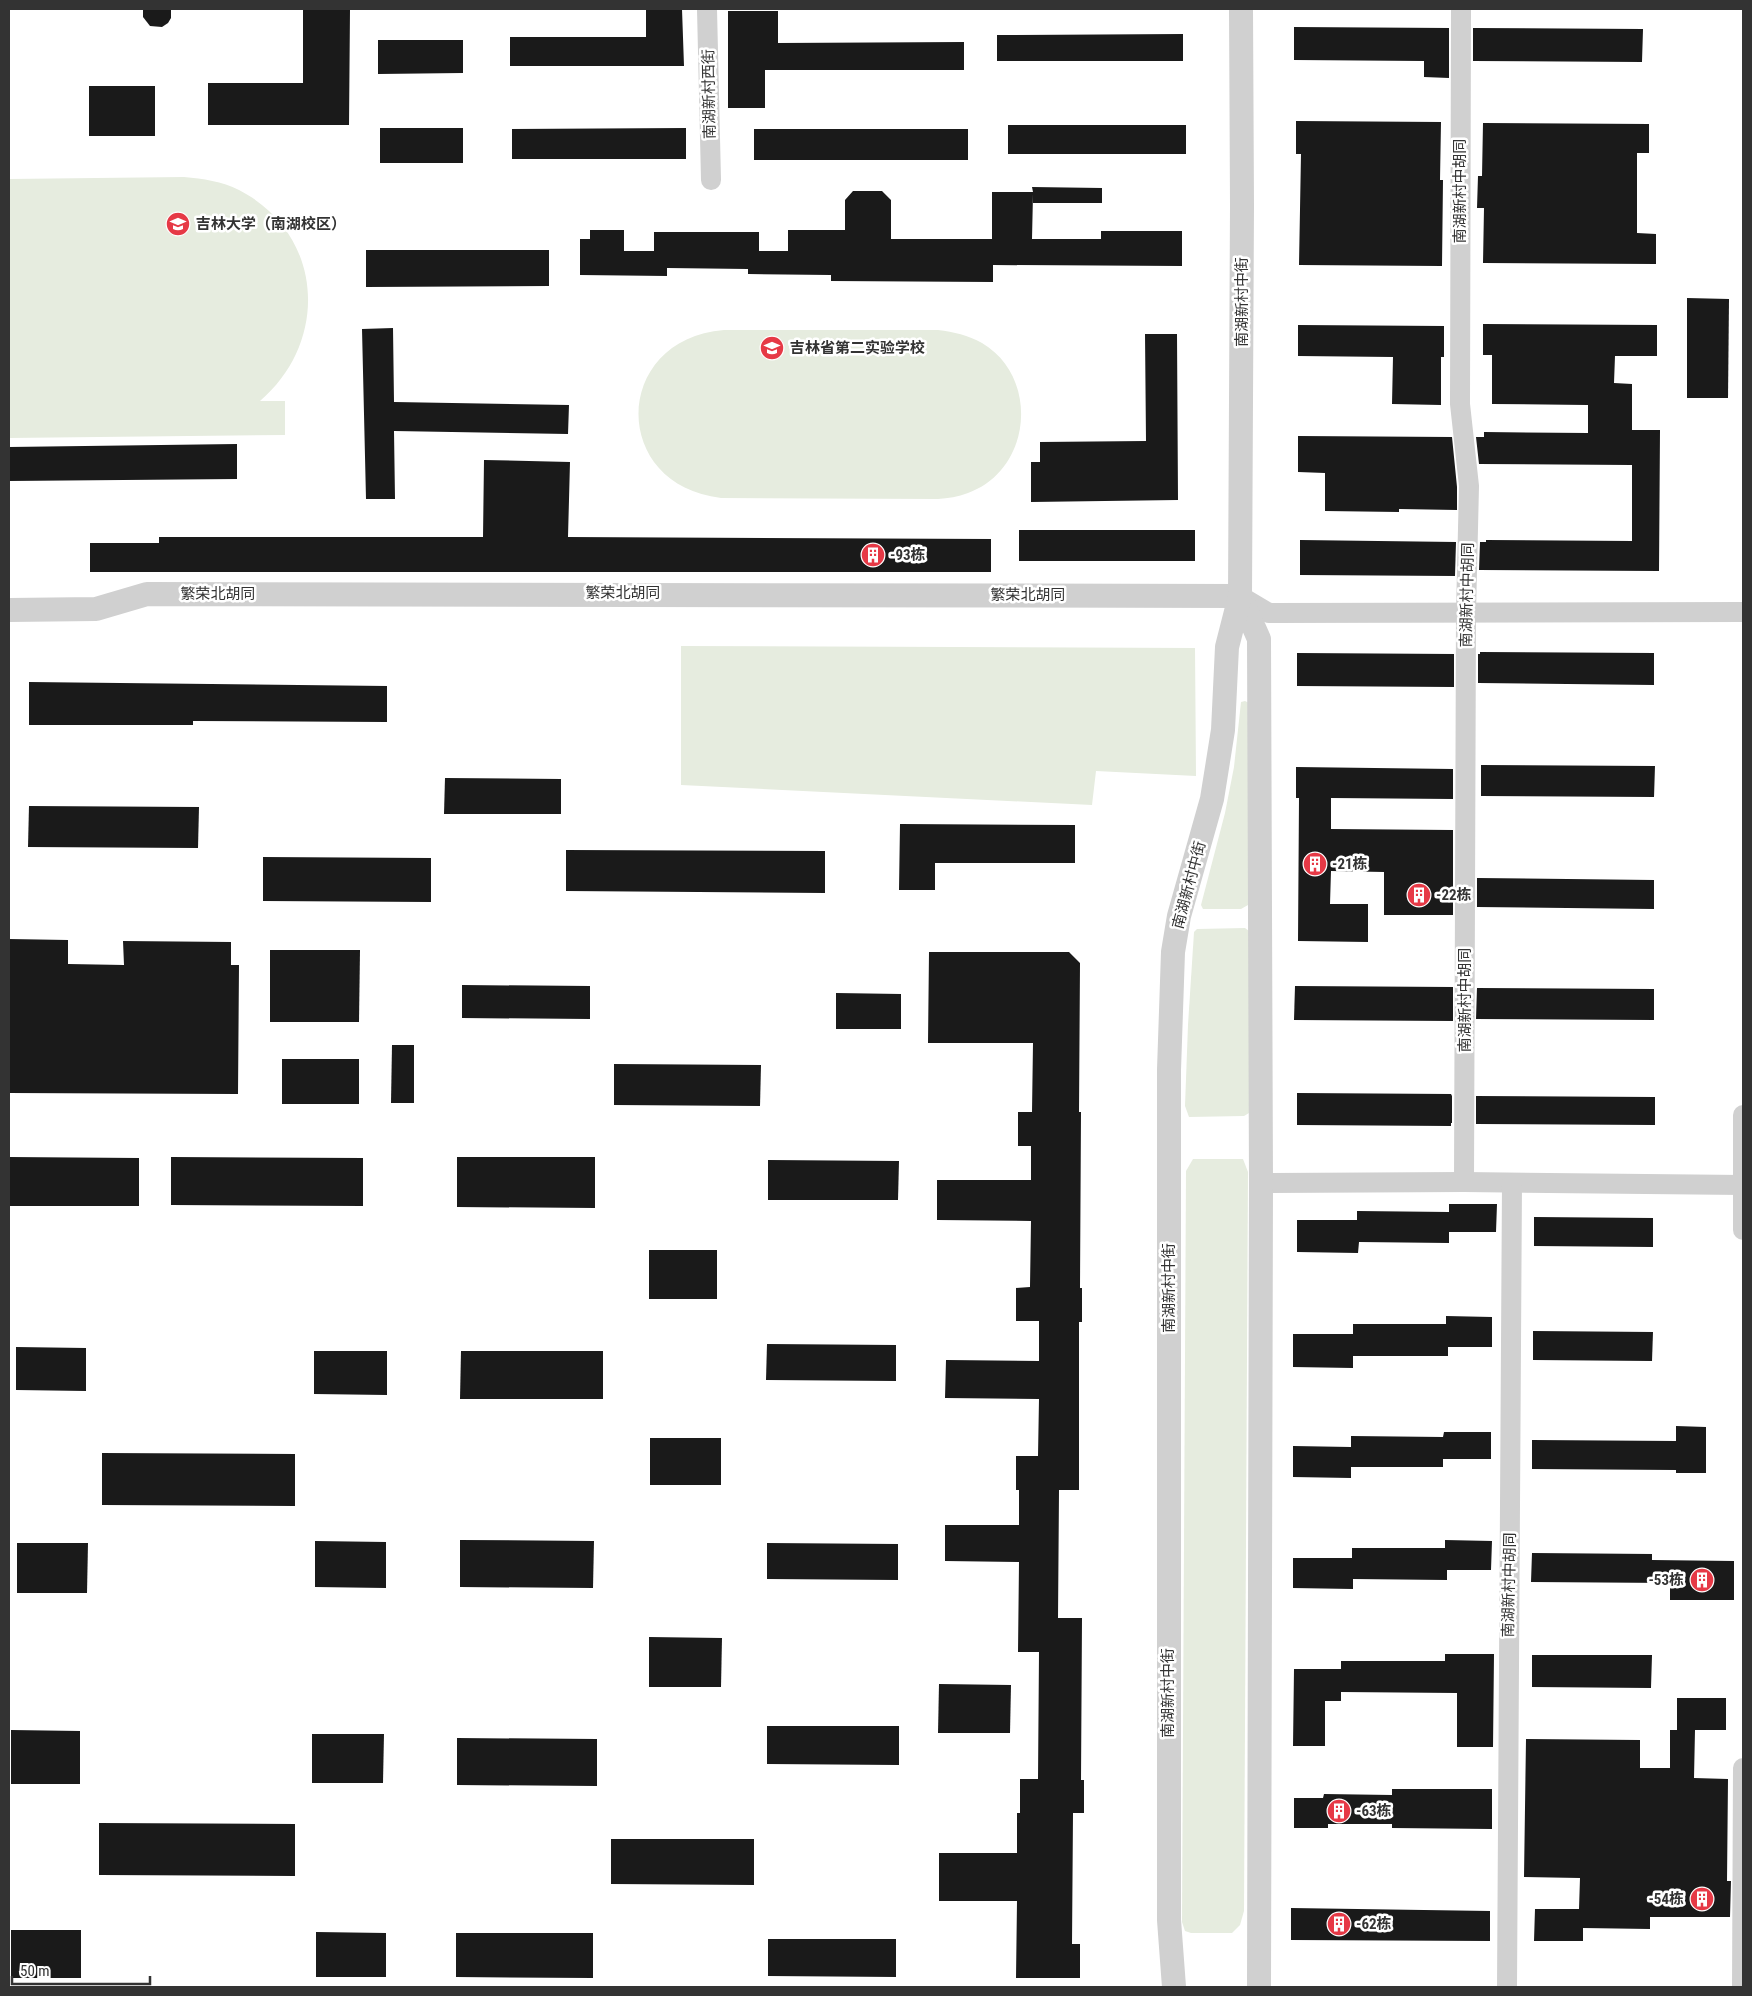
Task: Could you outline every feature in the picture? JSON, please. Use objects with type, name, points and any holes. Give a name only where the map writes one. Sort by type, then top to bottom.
[{"type":"street","name":"南湖新村西街","points":[[707,9],[711,180]]},
{"type":"street","name":"南湖新村中街","points":[[1174,1987],[1169,1920],[1169,1080],[1172,952],[1179,916],[1212,799],[1223,730],[1227,648],[1240,596],[1241,9]]},
{"type":"street","name":"南湖新村中胡同","points":[[1461,9],[1460,404],[1469,486],[1466,613],[1464,1182]]},
{"type":"street","name":"繁荣北胡同","points":[[9,610],[96,610],[147,594],[1240,596]]},
{"type":"street","name":"南湖新村中街","points":[[1240,596],[1259,639],[1261,1183],[1259,1987]]},
{"type":"street","points":[[1240,596],[1269,612],[1743,612]]},
{"type":"street","points":[[1743,1115],[1743,1230]]},
{"type":"street","points":[[1261,1183],[1464,1182],[1743,1185]]},
{"type":"street","name":"南湖新村中胡同","points":[[1507,1987],[1512,1183]]},
{"type":"street","points":[[1742,1987],[1743,1768]]},
{"type":"shaded area","points":[[184,177],[226,184],[239,190],[267,209],[288,233],[301,260],[308,290],[307,319],[298,349],[283,377],[260,401],[285,401],[285,435],[9,438],[9,179]]},
{"type":"shaded area","points":[[724,330],[938,330],[971,338],[982,343],[1001,358],[1013,378],[1020,399],[1021,422],[1016,444],[1005,465],[989,481],[968,493],[949,498],[721,498],[684,487],[658,468],[643,442],[638,412],[644,384],[661,358],[687,339]]},
{"type":"shaded area","points":[[681,646],[1195,648],[1196,776],[1096,771],[1092,805],[681,785]]},
{"type":"shaded area","points":[[1241,702],[1249,703],[1248,905],[1241,909],[1203,909],[1201,905],[1225,813],[1234,767]]},
{"type":"shaded area","points":[[1245,928],[1249,931],[1249,1113],[1244,1116],[1189,1117],[1185,1106],[1194,932],[1197,929]]},
{"type":"shaded area","points":[[1193,1159],[1243,1159],[1248,1172],[1244,1911],[1240,1925],[1232,1933],[1191,1933],[1185,1931],[1182,1922],[1186,1171]]},
{"type":"building","points":[[143,9],[171,9],[171,18],[162,27],[150,26],[143,17]]},
{"type":"building","points":[[303,9],[350,9],[349,125],[208,125],[208,83],[303,83]]},
{"type":"building","points":[[646,9],[682,9],[684,66],[510,66],[510,37],[646,37]]},
{"type":"building","points":[[728,11],[778,11],[778,43],[964,42],[964,70],[765,70],[765,108],[728,108]]},
{"type":"building","points":[[1294,27],[1449,28],[1449,78],[1424,77],[1424,61],[1294,60]]},
{"type":"building","points":[[1473,28],[1643,29],[1642,62],[1473,61]]},
{"type":"building","points":[[1183,34],[1183,61],[997,61],[997,35]]},
{"type":"building","points":[[378,40],[463,40],[463,73],[378,74]]},
{"type":"building","points":[[89,86],[155,86],[155,136],[89,136]]},
{"type":"building","points":[[1296,121],[1441,122],[1440,180],[1443,180],[1442,266],[1299,265],[1301,154],[1296,154]]},
{"type":"building","points":[[1483,123],[1649,124],[1649,153],[1637,153],[1637,233],[1656,234],[1656,264],[1483,263],[1484,208],[1477,208],[1478,176],[1482,176]]},
{"type":"building","points":[[1008,125],[1186,125],[1186,154],[1008,154]]},
{"type":"building","points":[[380,128],[463,128],[463,163],[380,163]]},
{"type":"building","points":[[686,128],[686,159],[512,159],[512,129]]},
{"type":"building","points":[[754,129],[968,129],[968,160],[754,160]]},
{"type":"building","points":[[1032,187],[1102,188],[1102,203],[1033,203],[1033,194],[1032,239],[1101,239],[1101,231],[1182,231],[1182,266],[993,265],[993,282],[831,281],[831,275],[748,274],[748,269],[667,268],[667,276],[580,275],[580,239],[590,239],[590,230],[624,230],[624,251],[654,251],[654,232],[759,232],[759,251],[788,251],[788,230],[845,230],[845,200],[853,191],[882,191],[891,200],[891,239],[992,239],[992,192],[1033,192]]},
{"type":"building","points":[[366,250],[549,250],[549,286],[366,287]]},
{"type":"building","points":[[1687,298],[1729,299],[1728,398],[1687,398]]},
{"type":"building","points":[[1483,324],[1657,325],[1657,356],[1615,356],[1614,383],[1632,384],[1632,430],[1660,430],[1659,571],[1479,570],[1480,542],[1486,542],[1486,540],[1632,541],[1632,465],[1479,464],[1476,437],[1484,437],[1484,432],[1588,433],[1588,405],[1492,404],[1492,355],[1483,355]]},
{"type":"building","points":[[1298,325],[1444,326],[1444,357],[1441,357],[1441,405],[1392,404],[1393,357],[1298,356]]},
{"type":"building","points":[[393,328],[394,402],[569,405],[568,434],[394,431],[395,499],[366,499],[362,329]]},
{"type":"building","points":[[1145,334],[1177,334],[1178,500],[1031,502],[1031,462],[1040,462],[1040,442],[1146,441]]},
{"type":"building","points":[[1298,436],[1452,437],[1457,487],[1457,510],[1399,509],[1399,512],[1325,511],[1325,473],[1298,472]]},
{"type":"building","points":[[237,444],[237,479],[9,481],[9,447]]},
{"type":"building","points":[[484,460],[570,462],[568,537],[991,539],[991,572],[90,572],[90,543],[159,543],[159,537],[483,537]]},
{"type":"building","points":[[1019,530],[1195,530],[1195,561],[1019,561]]},
{"type":"building","points":[[1300,540],[1456,542],[1455,576],[1300,575]]},
{"type":"building","points":[[1480,652],[1654,653],[1654,685],[1478,683],[1478,654]]},
{"type":"building","points":[[1297,653],[1454,654],[1454,687],[1297,686]]},
{"type":"building","points":[[29,682],[387,686],[387,722],[193,721],[193,725],[29,725]]},
{"type":"building","points":[[1481,765],[1655,766],[1654,797],[1481,796]]},
{"type":"building","points":[[1296,767],[1453,769],[1453,799],[1331,798],[1331,829],[1453,830],[1453,915],[1384,915],[1384,872],[1331,871],[1330,904],[1368,904],[1368,942],[1298,941],[1299,798],[1296,798]]},
{"type":"building","points":[[445,778],[561,779],[561,814],[444,814]]},
{"type":"building","points":[[29,806],[199,807],[198,848],[28,847]]},
{"type":"building","points":[[900,824],[1075,825],[1075,863],[935,863],[935,890],[899,890]]},
{"type":"building","points":[[566,850],[825,851],[825,893],[566,891]]},
{"type":"building","points":[[263,857],[431,858],[431,902],[263,901]]},
{"type":"building","points":[[1477,878],[1654,880],[1654,909],[1477,907]]},
{"type":"building","points":[[9,939],[68,940],[68,964],[124,965],[123,941],[231,942],[231,965],[239,965],[238,1094],[9,1093]]},
{"type":"building","points":[[270,950],[360,950],[359,1022],[270,1022]]},
{"type":"building","points":[[929,952],[1069,952],[1080,963],[1079,1112],[1081,1112],[1080,1288],[1082,1288],[1082,1322],[1079,1322],[1079,1490],[1059,1490],[1058,1618],[1082,1618],[1081,1780],[1084,1780],[1084,1813],[1073,1813],[1072,1944],[1080,1944],[1080,1978],[1016,1978],[1017,1901],[939,1901],[939,1853],[1017,1853],[1017,1813],[1020,1813],[1020,1779],[1038,1779],[1039,1652],[1018,1652],[1019,1562],[945,1561],[945,1525],[1019,1525],[1019,1490],[1016,1490],[1016,1456],[1038,1456],[1039,1399],[945,1398],[946,1360],[1039,1361],[1039,1321],[1016,1321],[1016,1288],[1030,1287],[1031,1221],[937,1220],[937,1180],[1031,1180],[1031,1146],[1018,1146],[1018,1112],[1032,1112],[1033,1043],[928,1043]]},
{"type":"building","points":[[462,985],[590,986],[590,1019],[462,1018]]},
{"type":"building","points":[[1295,986],[1453,987],[1453,1021],[1294,1020]]},
{"type":"building","points":[[1477,988],[1654,989],[1654,1020],[1476,1019]]},
{"type":"building","points":[[836,993],[901,994],[901,1029],[836,1029]]},
{"type":"building","points":[[392,1045],[414,1045],[414,1103],[391,1103]]},
{"type":"building","points":[[282,1059],[359,1059],[359,1104],[282,1104]]},
{"type":"building","points":[[614,1064],[761,1065],[760,1106],[614,1105]]},
{"type":"building","points":[[1297,1093],[1451,1094],[1452,1123],[1451,1126],[1297,1125]]},
{"type":"building","points":[[1476,1096],[1655,1097],[1655,1125],[1476,1124]]},
{"type":"building","points":[[9,1157],[139,1158],[139,1206],[9,1206]]},
{"type":"building","points":[[171,1157],[363,1158],[363,1206],[171,1205]]},
{"type":"building","points":[[457,1157],[595,1157],[595,1208],[457,1207]]},
{"type":"building","points":[[768,1160],[899,1161],[898,1200],[768,1200]]},
{"type":"building","points":[[1449,1204],[1497,1204],[1496,1232],[1449,1232],[1449,1243],[1359,1242],[1358,1253],[1297,1252],[1297,1220],[1357,1220],[1357,1211],[1449,1212]]},
{"type":"building","points":[[1534,1217],[1653,1218],[1653,1247],[1534,1246]]},
{"type":"building","points":[[649,1250],[717,1250],[717,1299],[649,1299]]},
{"type":"building","points":[[1446,1316],[1492,1317],[1492,1347],[1448,1347],[1448,1356],[1353,1356],[1353,1368],[1293,1367],[1293,1334],[1353,1334],[1353,1324],[1446,1324]]},
{"type":"building","points":[[1533,1331],[1653,1332],[1652,1361],[1533,1360]]},
{"type":"building","points":[[767,1344],[896,1345],[896,1381],[766,1380]]},
{"type":"building","points":[[16,1347],[86,1348],[86,1391],[16,1390]]},
{"type":"building","points":[[314,1351],[387,1351],[387,1395],[314,1394]]},
{"type":"building","points":[[461,1351],[603,1351],[603,1399],[460,1399]]},
{"type":"building","points":[[1676,1426],[1706,1427],[1706,1473],[1676,1473],[1676,1470],[1532,1469],[1532,1440],[1676,1441]]},
{"type":"building","points":[[1444,1432],[1491,1432],[1491,1459],[1443,1459],[1443,1467],[1351,1467],[1351,1478],[1293,1477],[1293,1446],[1351,1447],[1351,1436],[1443,1437]]},
{"type":"building","points":[[650,1438],[721,1438],[721,1485],[650,1485]]},
{"type":"building","points":[[102,1453],[295,1454],[295,1506],[102,1505]]},
{"type":"building","points":[[460,1540],[594,1541],[593,1588],[460,1587]]},
{"type":"building","points":[[1445,1540],[1492,1541],[1491,1570],[1447,1570],[1447,1580],[1353,1579],[1353,1589],[1293,1588],[1293,1558],[1352,1558],[1352,1548],[1445,1548]]},
{"type":"building","points":[[315,1541],[386,1542],[386,1588],[315,1587]]},
{"type":"building","points":[[17,1543],[88,1543],[87,1593],[17,1593]]},
{"type":"building","points":[[767,1543],[898,1544],[898,1580],[767,1579]]},
{"type":"building","points":[[1532,1553],[1652,1554],[1652,1560],[1734,1561],[1734,1600],[1670,1600],[1670,1583],[1531,1582]]},
{"type":"building","points":[[649,1637],[722,1638],[721,1687],[649,1687]]},
{"type":"building","points":[[1445,1654],[1494,1654],[1493,1747],[1457,1747],[1457,1693],[1341,1692],[1341,1701],[1325,1701],[1325,1746],[1293,1746],[1294,1669],[1341,1669],[1341,1661],[1445,1661]]},
{"type":"building","points":[[1532,1655],[1652,1655],[1651,1688],[1532,1687]]},
{"type":"building","points":[[939,1684],[1011,1685],[1010,1733],[938,1733]]},
{"type":"building","points":[[1677,1698],[1726,1698],[1726,1730],[1695,1730],[1694,1778],[1728,1779],[1727,1881],[1731,1881],[1730,1917],[1650,1917],[1650,1929],[1583,1928],[1583,1941],[1534,1941],[1535,1909],[1579,1909],[1580,1878],[1524,1877],[1526,1739],[1640,1740],[1640,1768],[1670,1768],[1670,1730],[1677,1730]]},
{"type":"building","points":[[767,1726],[899,1726],[899,1765],[767,1764]]},
{"type":"building","points":[[11,1730],[80,1731],[80,1784],[11,1784]]},
{"type":"building","points":[[312,1734],[384,1734],[383,1783],[312,1783]]},
{"type":"building","points":[[457,1738],[597,1739],[597,1786],[457,1785]]},
{"type":"building","points":[[1392,1789],[1492,1789],[1492,1829],[1392,1828],[1392,1824],[1328,1824],[1328,1828],[1294,1828],[1294,1798],[1323,1798],[1324,1794],[1392,1795]]},
{"type":"building","points":[[99,1823],[295,1824],[295,1876],[99,1875]]},
{"type":"building","points":[[611,1839],[754,1839],[754,1885],[611,1884]]},
{"type":"building","points":[[1291,1908],[1490,1911],[1490,1941],[1291,1940]]},
{"type":"building","points":[[11,1930],[81,1930],[81,1978],[11,1978]]},
{"type":"building","points":[[316,1932],[386,1933],[386,1977],[316,1977]]},
{"type":"building","points":[[456,1933],[593,1933],[593,1978],[456,1977]]},
{"type":"building","points":[[768,1939],[896,1939],[896,1977],[768,1976]]},
{"type":"place","name":"吉林大学（南湖校区）","points":[[178,224]]},
{"type":"place","name":"吉林省第二实验学校","points":[[772,348]]},
{"type":"place","name":"-93栋","points":[[873,555]]},
{"type":"place","name":"-21栋","points":[[1315,864]]},
{"type":"place","name":"-22栋","points":[[1419,895]]},
{"type":"place","name":"-53栋","points":[[1702,1580]]},
{"type":"place","name":"-63栋","points":[[1339,1811]]},
{"type":"place","name":"-54栋","points":[[1702,1899]]},
{"type":"place","name":"-62栋","points":[[1339,1924]]}]
